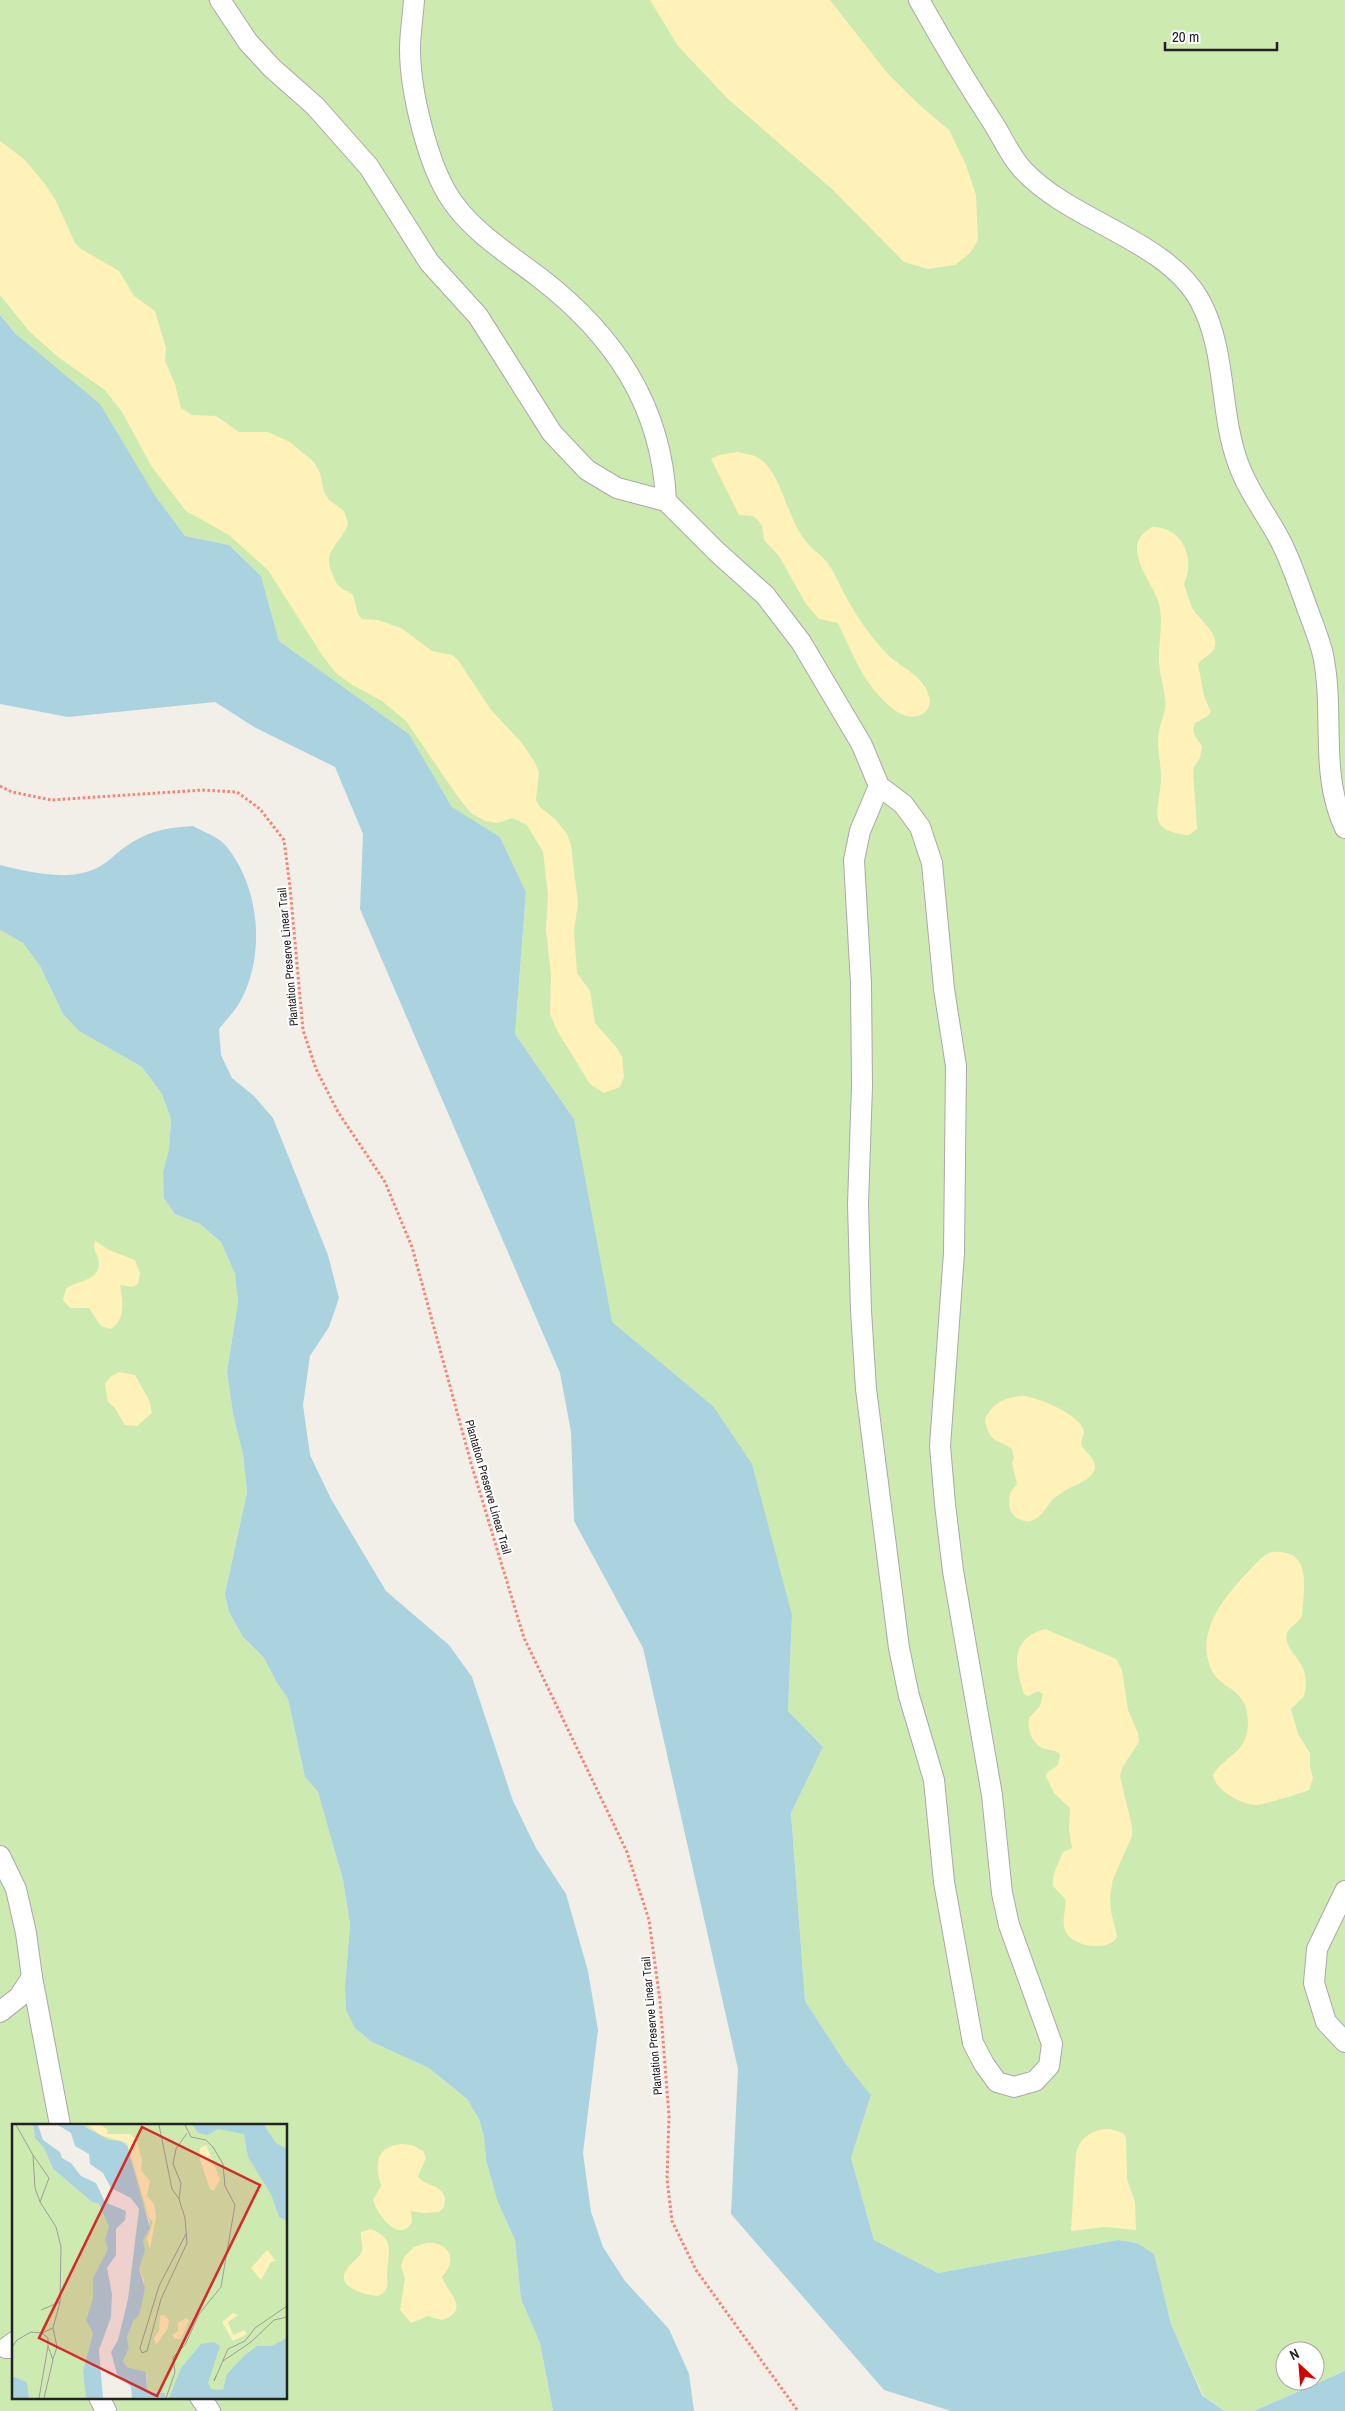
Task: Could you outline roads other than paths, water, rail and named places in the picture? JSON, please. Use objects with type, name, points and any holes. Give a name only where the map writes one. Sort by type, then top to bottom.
[{"type":"lane","points":[[220,0],[248,42],[272,68],[315,106],[369,167],[429,262],[478,316],[552,433],[587,470],[617,488],[666,501],[717,552],[765,595],[801,642],[862,745],[879,786],[903,804],[920,828],[932,863],[944,989],[956,1066],[954,1253],[940,1446],[945,1504],[953,1571],[992,1795],[1005,1909],[1024,1973],[1041,2010],[1052,2044],[1049,2066],[1035,2081],[1014,2087],[997,2082],[984,2064],[973,2043],[944,1882],[934,1780],[909,1696],[899,1648],[867,1398],[861,1311],[858,1204],[862,1086],[861,984],[854,860],[860,831],[879,786]]},
{"type":"lane","points":[[414,0],[410,50],[416,101],[428,147],[450,199],[464,218],[552,288],[584,316],[611,346],[629,372],[646,407],[660,449],[665,477],[666,501]]},
{"type":"lane","points":[[919,0],[968,84],[1023,170],[1052,196],[1178,271],[1200,301],[1215,339],[1229,433],[1238,462],[1249,488],[1280,541],[1322,651],[1329,686],[1327,725],[1330,780],[1339,816],[1345,828]]},
{"type":"lane","points":[[0,1856],[16,1889],[26,1933],[32,1977],[60,2124]]},
{"type":"lane","points":[[1345,1891],[1317,1948],[1314,1983],[1326,2022],[1345,2042]]},
{"type":"lane","points":[[0,2012],[19,1997],[32,1977]]},
{"type":"lane","points":[[100,2398],[106,2411]]},
{"type":"lane","points":[[201,2398],[210,2411]]},
{"type":"water","points":[[0,315],[16,334],[100,404],[154,494],[185,536],[229,545],[261,576],[279,641],[409,734],[452,807],[500,837],[526,892],[515,1034],[574,1119],[612,1322],[713,1406],[752,1464],[792,1615],[788,1711],[823,1747],[791,1813],[805,2001],[846,2064],[871,2095],[851,2158],[874,2240],[938,2273],[1118,2240],[1137,2243],[1154,2254],[1171,2324],[1202,2395],[1224,2411],[951,2411],[884,2390],[731,2214],[738,2069],[643,1648],[574,1521],[571,1432],[560,1373],[360,909],[363,834],[335,767],[254,727],[215,702],[68,717],[0,704]]},
{"type":"water","points":[[193,826],[215,837],[226,846],[246,881],[256,922],[254,964],[240,1002],[219,1029],[221,1055],[232,1078],[254,1096],[273,1118],[328,1255],[339,1298],[329,1327],[310,1356],[303,1405],[310,1455],[331,1499],[386,1591],[449,1645],[472,1677],[513,1801],[536,1848],[566,1894],[588,1971],[598,2030],[583,2153],[591,2212],[603,2247],[625,2281],[669,2329],[689,2374],[694,2411],[553,2411],[540,2343],[521,2299],[515,2240],[497,2200],[486,2160],[484,2137],[479,2119],[467,2099],[429,2068],[372,2042],[355,2028],[346,2010],[345,1987],[350,1925],[343,1880],[318,1792],[305,1777],[288,1699],[264,1658],[243,1637],[229,1612],[225,1594],[247,1492],[243,1454],[233,1414],[227,1372],[238,1302],[235,1274],[221,1242],[200,1224],[175,1214],[164,1198],[163,1172],[169,1149],[171,1119],[162,1094],[142,1067],[79,1031],[63,1014],[40,966],[23,943],[0,930],[0,865],[61,875],[86,872],[101,866],[124,847],[144,836],[167,829]]},
{"type":"water","points":[[1345,2371],[1345,2411],[1254,2411],[1300,2391],[1325,2391],[1325,2380]]}]
